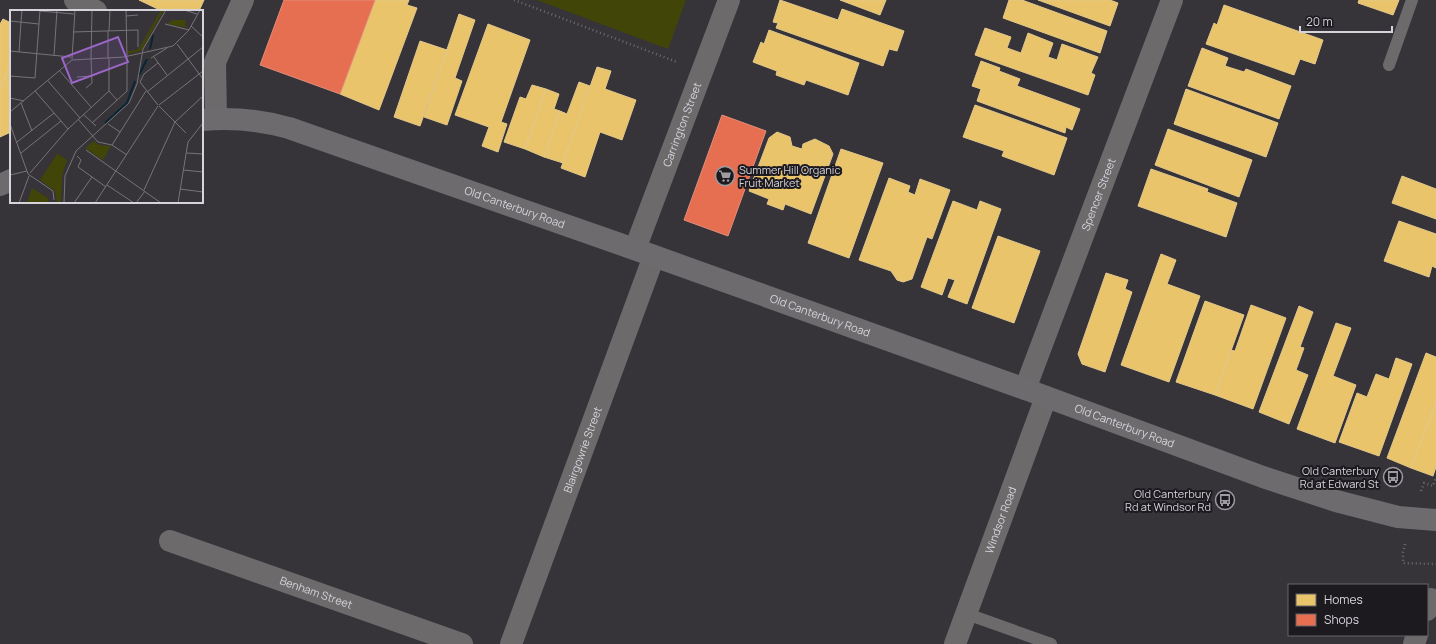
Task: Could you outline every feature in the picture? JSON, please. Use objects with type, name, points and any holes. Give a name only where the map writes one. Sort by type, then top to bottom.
[{"type":"main road","name":"Old Canterbury Road","points":[[209,119],[242,119],[267,122],[289,128],[645,252],[1025,389],[1263,477],[1336,501],[1398,516],[1436,520]]},
{"type":"street","points":[[76,0],[94,10]]},
{"type":"street","points":[[209,119],[208,59],[244,0]]},
{"type":"street","name":"Carrington Street","points":[[645,252],[702,71],[729,0]]},
{"type":"street","name":"Spencer Street","points":[[1025,389],[1172,0]]},
{"type":"street","points":[[203,101],[209,119]]},
{"type":"street","name":"Blairgowrie Street","points":[[511,644],[645,252]]},
{"type":"street","name":"Windsor Road","points":[[955,644],[1046,397]]},
{"type":"street","name":"Benham Street","points":[[170,541],[462,644]]},
{"type":"lane","points":[[1389,65],[1412,0]]},
{"type":"lane","points":[[967,614],[1051,644]]},
{"type":"path","points":[[514,0],[702,71]]},
{"type":"path","points":[[1421,491],[1424,483],[1433,486],[1436,476]]},
{"type":"path","points":[[1403,552],[1403,563],[1436,564]]},
{"type":"shaded area","points":[[537,0],[686,0],[668,49]]},
{"type":"building: Homes","points":[[139,0],[204,0],[199,10],[160,10]]},
{"type":"building: Homes","points":[[375,0],[409,0],[407,5],[417,8],[379,110],[340,94]]},
{"type":"building: Homes","points":[[780,0],[838,20],[842,9],[904,31],[897,51],[889,49],[883,66],[776,28],[778,23],[773,22]]},
{"type":"building: Homes","points":[[840,0],[886,0],[880,15]]},
{"type":"building: Homes","points":[[1009,0],[1022,0],[1107,31],[1100,53],[1003,18]]},
{"type":"building: Homes","points":[[1038,0],[1110,0],[1118,3],[1110,26]]},
{"type":"building: Homes","points":[[1359,0],[1399,0],[1393,15],[1358,3]]},
{"type":"building: Homes","points":[[1224,5],[1323,40],[1315,64],[1300,59],[1294,75],[1206,44],[1214,23],[1217,25]]},
{"type":"building: Homes","points":[[459,14],[475,20],[455,78],[462,81],[447,125],[424,117]]},
{"type":"building: Homes","points":[[3,19],[10,22],[10,68],[0,87],[0,24]]},
{"type":"building: Homes","points":[[488,24],[530,40],[501,122],[507,124],[498,152],[482,146],[489,127],[455,115]]},
{"type":"building: Homes","points":[[985,28],[1011,37],[1007,48],[1021,53],[1028,33],[1053,43],[1048,57],[1057,60],[1062,44],[1098,57],[1091,73],[1095,75],[1088,95],[975,55]]},
{"type":"building: Homes","points":[[769,30],[859,63],[848,95],[806,80],[804,85],[776,75],[777,71],[753,62],[761,42],[764,44]]},
{"type":"building: Homes","points":[[420,41],[447,50],[420,126],[394,117]]},
{"type":"building: Homes","points":[[1202,48],[1228,58],[1225,66],[1244,72],[1246,69],[1291,86],[1279,119],[1188,86]]},
{"type":"building: Homes","points":[[981,61],[1000,68],[999,71],[1020,79],[1017,86],[1080,109],[1072,130],[1066,127],[1065,133],[977,101],[981,89],[972,86]]},
{"type":"building: Homes","points":[[597,67],[611,71],[605,89],[636,100],[622,140],[600,132],[585,177],[561,168]]},
{"type":"building: Homes","points":[[10,68],[10,132],[0,137],[0,87]]},
{"type":"building: Homes","points":[[579,82],[590,86],[563,163],[544,157],[560,111],[567,114]]},
{"type":"building: Homes","points":[[532,85],[546,89],[525,149],[504,142],[520,97],[526,99]]},
{"type":"building: Homes","points":[[546,89],[559,94],[554,109],[560,111],[544,157],[525,149]]},
{"type":"building: Homes","points":[[1186,89],[1278,123],[1266,157],[1174,124]]},
{"type":"building: Homes","points":[[975,105],[1067,138],[1054,175],[1002,156],[1004,151],[963,137]]},
{"type":"building: Homes","points":[[1168,129],[1252,160],[1239,197],[1155,165]]},
{"type":"building: Homes","points":[[777,132],[790,137],[792,146],[802,149],[803,144],[815,139],[829,146],[833,154],[811,214],[785,204],[783,210],[767,204],[769,199],[749,191],[769,138]]},
{"type":"building: Homes","points":[[841,149],[883,163],[849,258],[808,243]]},
{"type":"building: Homes","points":[[1151,169],[1208,189],[1207,192],[1237,203],[1226,237],[1138,206]]},
{"type":"building: Homes","points":[[1402,176],[1436,189],[1436,219],[1392,203]]},
{"type":"building: Homes","points":[[889,178],[910,186],[908,192],[915,195],[920,179],[950,190],[932,239],[927,237],[912,279],[903,282],[897,280],[891,271],[859,260]]},
{"type":"building: Homes","points":[[953,201],[977,210],[980,201],[1001,209],[967,304],[948,297],[955,280],[948,278],[942,295],[921,287]]},
{"type":"building: Homes","points":[[1399,221],[1436,234],[1436,268],[1432,266],[1429,277],[1384,261]]},
{"type":"building: Homes","points":[[998,236],[1040,251],[1014,323],[972,308]]},
{"type":"building: Homes","points":[[1161,254],[1176,260],[1167,284],[1200,296],[1169,382],[1121,365]]},
{"type":"building: Homes","points":[[1106,273],[1128,280],[1125,289],[1132,292],[1105,372],[1082,364],[1078,354]]},
{"type":"building: Homes","points":[[1205,301],[1244,315],[1215,395],[1176,382]]},
{"type":"building: Homes","points":[[1251,305],[1286,318],[1253,409],[1215,395],[1231,350],[1235,351]]},
{"type":"building: Homes","points":[[1299,306],[1313,312],[1300,347],[1304,348],[1296,370],[1308,375],[1289,424],[1259,412]]},
{"type":"building: Homes","points":[[1336,323],[1351,328],[1333,376],[1356,385],[1335,443],[1297,429]]},
{"type":"building: Homes","points":[[1426,353],[1436,357],[1436,403],[1411,468],[1387,458]]},
{"type":"building: Homes","points":[[1396,358],[1412,364],[1379,456],[1339,442],[1357,393],[1367,397],[1376,374],[1389,379]]},
{"type":"building: Homes","points":[[1436,403],[1436,467],[1433,476],[1411,468]]},
{"type":"building: Shops","points":[[284,0],[375,0],[340,94],[260,65]]},
{"type":"building: Shops","name":"Summer Hill Organic Fruit Market","points":[[722,115],[766,131],[728,236],[684,220]]},
{"type":"place","name":"Summer Hill Organic Fruit Market","points":[[725,176]]},
{"type":"place","name":"Old Canterbury Rd at Edward St","points":[[1393,477]]},
{"type":"place","name":"Old Canterbury Rd at Windsor Rd","points":[[1225,500]]}]
